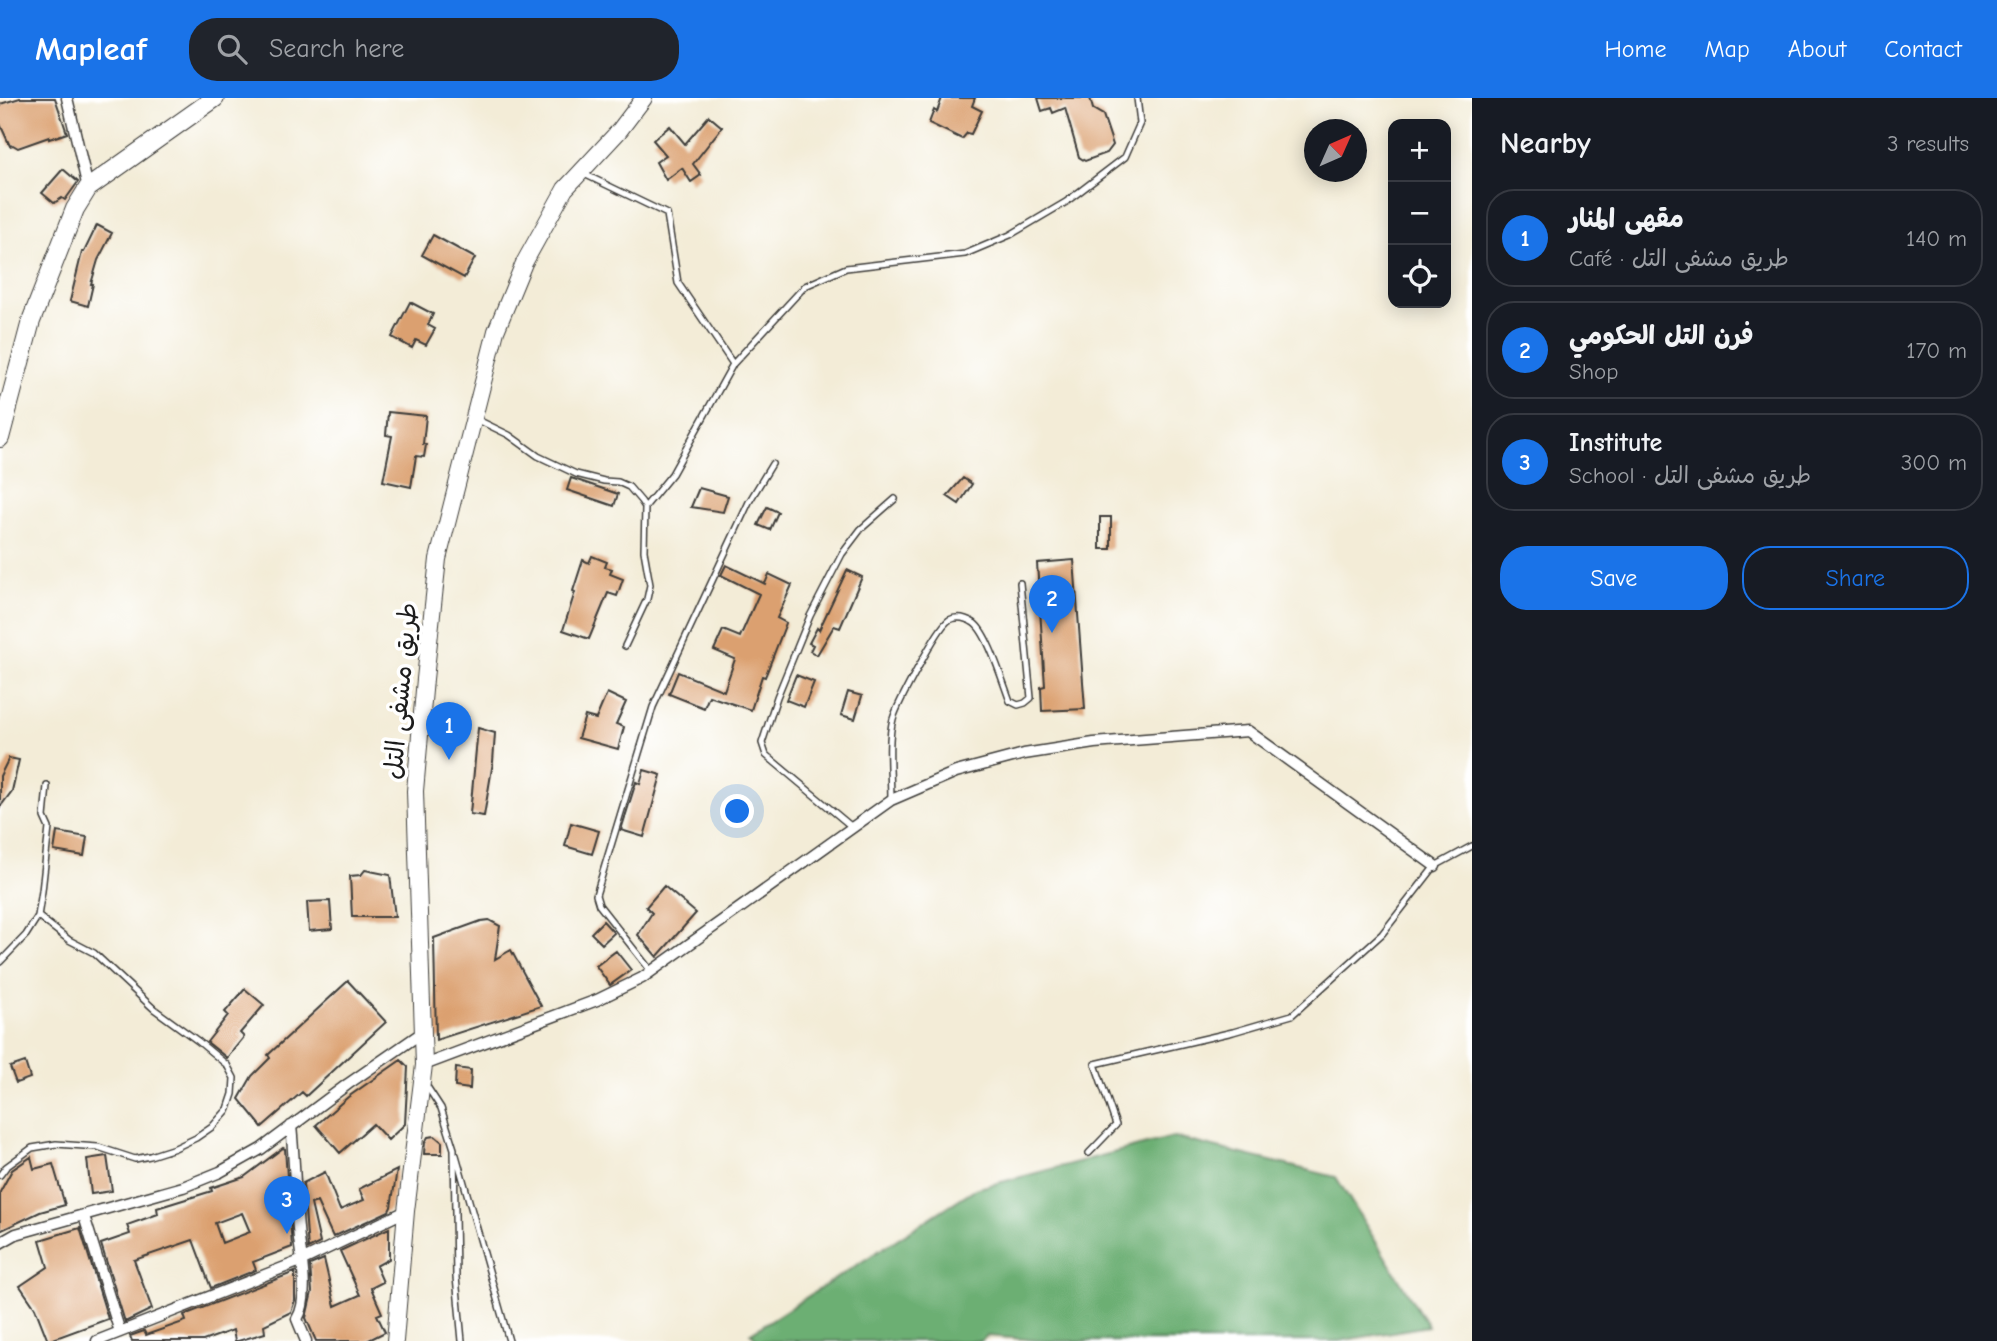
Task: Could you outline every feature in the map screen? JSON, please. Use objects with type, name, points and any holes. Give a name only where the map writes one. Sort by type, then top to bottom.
[{"type":"main road","points":[[0,438],[31,321],[75,209],[88,188],[215,98]]},
{"type":"street","points":[[67,98],[88,188]]},
{"type":"street","name":"طريق مشفى التل","points":[[395,1341],[406,1211],[423,1071],[415,791],[438,559],[496,331],[524,263],[565,189],[619,131],[644,98]]},
{"type":"street","points":[[423,1071],[597,1000],[642,978],[891,800],[956,772],[1024,754],[1094,743],[1248,731],[1435,866]]},
{"type":"street","points":[[0,1243],[16,1234],[183,1187],[220,1172],[261,1149],[423,1032]]},
{"type":"street","points":[[291,1126],[299,1239],[303,1260],[302,1311],[297,1319],[306,1341]]},
{"type":"street","points":[[97,1341],[303,1260],[406,1211]]},
{"type":"street","points":[[84,1216],[120,1332]]},
{"type":"lane","points":[[625,646],[647,599],[650,585],[644,551],[645,507],[672,474],[733,364],[805,286],[846,268],[965,254],[1010,235],[1066,202],[1125,157],[1140,123],[1137,98]]},
{"type":"lane","points":[[580,172],[667,214],[678,283],[733,364]]},
{"type":"lane","points":[[474,417],[509,435],[538,456],[576,474],[618,482],[629,488],[645,507]]},
{"type":"lane","points":[[651,971],[599,905],[596,895],[653,707],[749,502],[772,464]]},
{"type":"lane","points":[[852,827],[766,755],[762,744],[777,697],[810,615],[842,554],[861,528],[895,499]]},
{"type":"lane","points":[[891,800],[891,733],[894,718],[935,636],[946,622],[954,618],[965,618],[976,624],[1010,701],[1018,705],[1031,698],[1020,583]]},
{"type":"lane","points":[[0,962],[26,935],[37,916],[49,828],[44,817],[47,786]]},
{"type":"lane","points":[[1088,1153],[1116,1125],[1096,1064],[1233,1032],[1292,1015],[1382,934],[1435,866],[1472,846]]},
{"type":"lane","points":[[0,1175],[6,1167],[32,1148],[56,1144],[98,1147],[135,1158],[175,1148],[212,1127],[228,1109],[233,1094],[234,1078],[227,1065],[154,1009],[94,953],[69,940],[37,916]]},
{"type":"lane","points":[[423,1071],[441,1108],[509,1341]]},
{"type":"lane","points":[[454,1149],[456,1277],[462,1341]]},
{"type":"green space","points":[[1173,1137],[1336,1177],[1428,1326],[1339,1341],[1046,1341],[987,1336],[981,1341],[758,1341],[751,1333],[975,1189]]},
{"type":"building","points":[[20,98],[55,98],[67,133],[18,148],[10,146],[0,124],[0,104]]},
{"type":"building","points":[[942,98],[975,98],[972,106],[982,111],[971,134],[967,133],[962,139],[929,123]]},
{"type":"building","points":[[1038,98],[1090,98],[1093,109],[1103,115],[1113,145],[1107,153],[1085,161],[1079,157],[1065,108],[1053,113],[1051,108],[1042,111]]},
{"type":"building","points":[[709,116],[722,127],[693,164],[701,175],[691,182],[682,168],[666,180],[656,162],[666,155],[653,140],[670,126],[685,144]]},
{"type":"building","points":[[63,169],[78,182],[65,200],[62,198],[54,203],[42,193]]},
{"type":"building","points":[[97,225],[112,233],[98,260],[88,306],[70,301],[82,252]]},
{"type":"building","points":[[433,235],[475,258],[464,278],[422,255]]},
{"type":"building","points":[[410,302],[433,314],[428,325],[435,329],[426,345],[416,340],[412,348],[392,337]]},
{"type":"building","points":[[388,412],[426,416],[424,457],[416,456],[411,487],[383,481],[392,436],[386,435]]},
{"type":"building","points":[[571,478],[618,494],[614,506],[567,490]]},
{"type":"building","points":[[963,478],[972,484],[959,504],[947,496]]},
{"type":"building","points":[[699,488],[728,496],[723,512],[691,507]]},
{"type":"building","points":[[767,507],[778,512],[770,530],[758,525]]},
{"type":"building","points":[[1100,517],[1111,517],[1111,549],[1100,549]]},
{"type":"building","points":[[592,556],[607,562],[605,567],[612,569],[610,574],[623,579],[617,596],[608,593],[589,639],[563,630],[583,560],[589,563]]},
{"type":"building","points":[[1074,560],[1085,709],[1042,711],[1041,687],[1045,686],[1037,563]]},
{"type":"building","points":[[726,565],[765,584],[769,574],[792,585],[777,618],[786,623],[765,677],[762,676],[751,710],[709,696],[704,708],[669,694],[678,672],[724,691],[735,659],[714,650],[723,630],[740,637],[759,594],[721,575]]},
{"type":"building","points":[[847,570],[862,577],[840,628],[834,626],[817,655],[810,651],[813,645],[809,643],[817,628],[819,630]]},
{"type":"building","points":[[796,675],[814,682],[804,707],[786,700]]},
{"type":"building","points":[[848,692],[862,696],[855,719],[841,715]]},
{"type":"building","points":[[607,693],[626,702],[616,724],[624,727],[618,749],[578,738],[585,716],[596,719]]},
{"type":"building","points":[[478,728],[495,733],[484,816],[470,814]]},
{"type":"building","points":[[9,758],[19,760],[12,791],[0,807],[0,776]]},
{"type":"building","points":[[644,770],[661,775],[644,837],[621,830],[636,782],[640,784]]},
{"type":"building","points":[[571,823],[599,831],[592,854],[565,846]]},
{"type":"building","points":[[57,832],[87,837],[84,856],[54,851]]},
{"type":"building","points":[[365,870],[390,875],[395,917],[352,917],[350,876],[361,875]]},
{"type":"building","points":[[664,886],[696,913],[657,957],[638,935],[652,913],[646,907]]},
{"type":"building","points":[[330,901],[332,929],[309,931],[307,902]]},
{"type":"building","points":[[489,920],[500,926],[495,959],[511,950],[541,1006],[436,1040],[434,938]]},
{"type":"building","points":[[603,921],[614,933],[602,944],[591,933]]},
{"type":"building","points":[[616,951],[631,970],[610,985],[596,966]]},
{"type":"building","points":[[348,981],[386,1022],[306,1096],[302,1092],[262,1127],[239,1099],[252,1076],[270,1058],[268,1055]]},
{"type":"building","points":[[245,989],[264,1005],[240,1033],[244,1037],[227,1058],[207,1042],[228,1015],[225,1012]]},
{"type":"building","points":[[401,1060],[408,1067],[405,1124],[388,1140],[373,1124],[340,1153],[316,1125],[348,1097]]},
{"type":"building","points":[[25,1062],[30,1078],[16,1083],[10,1067]]},
{"type":"building","points":[[456,1068],[471,1070],[470,1089],[455,1087]]},
{"type":"building","points":[[435,1136],[442,1142],[442,1154],[424,1154],[428,1137]]},
{"type":"building","points":[[285,1149],[292,1247],[253,1262],[256,1270],[211,1288],[193,1240],[134,1260],[152,1309],[125,1322],[101,1244],[130,1234],[127,1225],[158,1214],[157,1208],[212,1191],[211,1188],[244,1177]],"holes":[[[242,1213],[250,1232],[222,1243],[215,1223]]]},
{"type":"building","points":[[107,1156],[112,1191],[91,1194],[87,1159]]},
{"type":"building","points":[[31,1157],[34,1169],[53,1164],[65,1205],[40,1212],[0,1231],[0,1192],[12,1170]]},
{"type":"building","points":[[397,1170],[389,1211],[333,1237],[317,1202],[311,1204],[320,1243],[308,1249],[303,1183],[325,1172],[340,1210],[364,1200],[359,1189]]},
{"type":"building","points":[[80,1228],[108,1319],[48,1341],[35,1308],[20,1286],[48,1267],[40,1240]]},
{"type":"building","points":[[389,1228],[389,1259],[376,1266],[383,1282],[371,1288],[382,1313],[377,1315],[385,1332],[367,1341],[316,1341],[306,1318],[312,1292],[310,1265],[324,1259],[335,1306],[360,1295],[340,1251]]},
{"type":"building","points":[[295,1272],[295,1300],[291,1312],[264,1325],[265,1333],[238,1341],[235,1341],[233,1330],[203,1341],[132,1341],[130,1336],[144,1331],[146,1335],[186,1321],[184,1315]]},
{"type":"place","name":"فرن التل الحكومي","points":[[1052,633]]},
{"type":"place","name":"مقهى المنار","points":[[449,760]]},
{"type":"place","name":"Institute","points":[[287,1234]]}]
